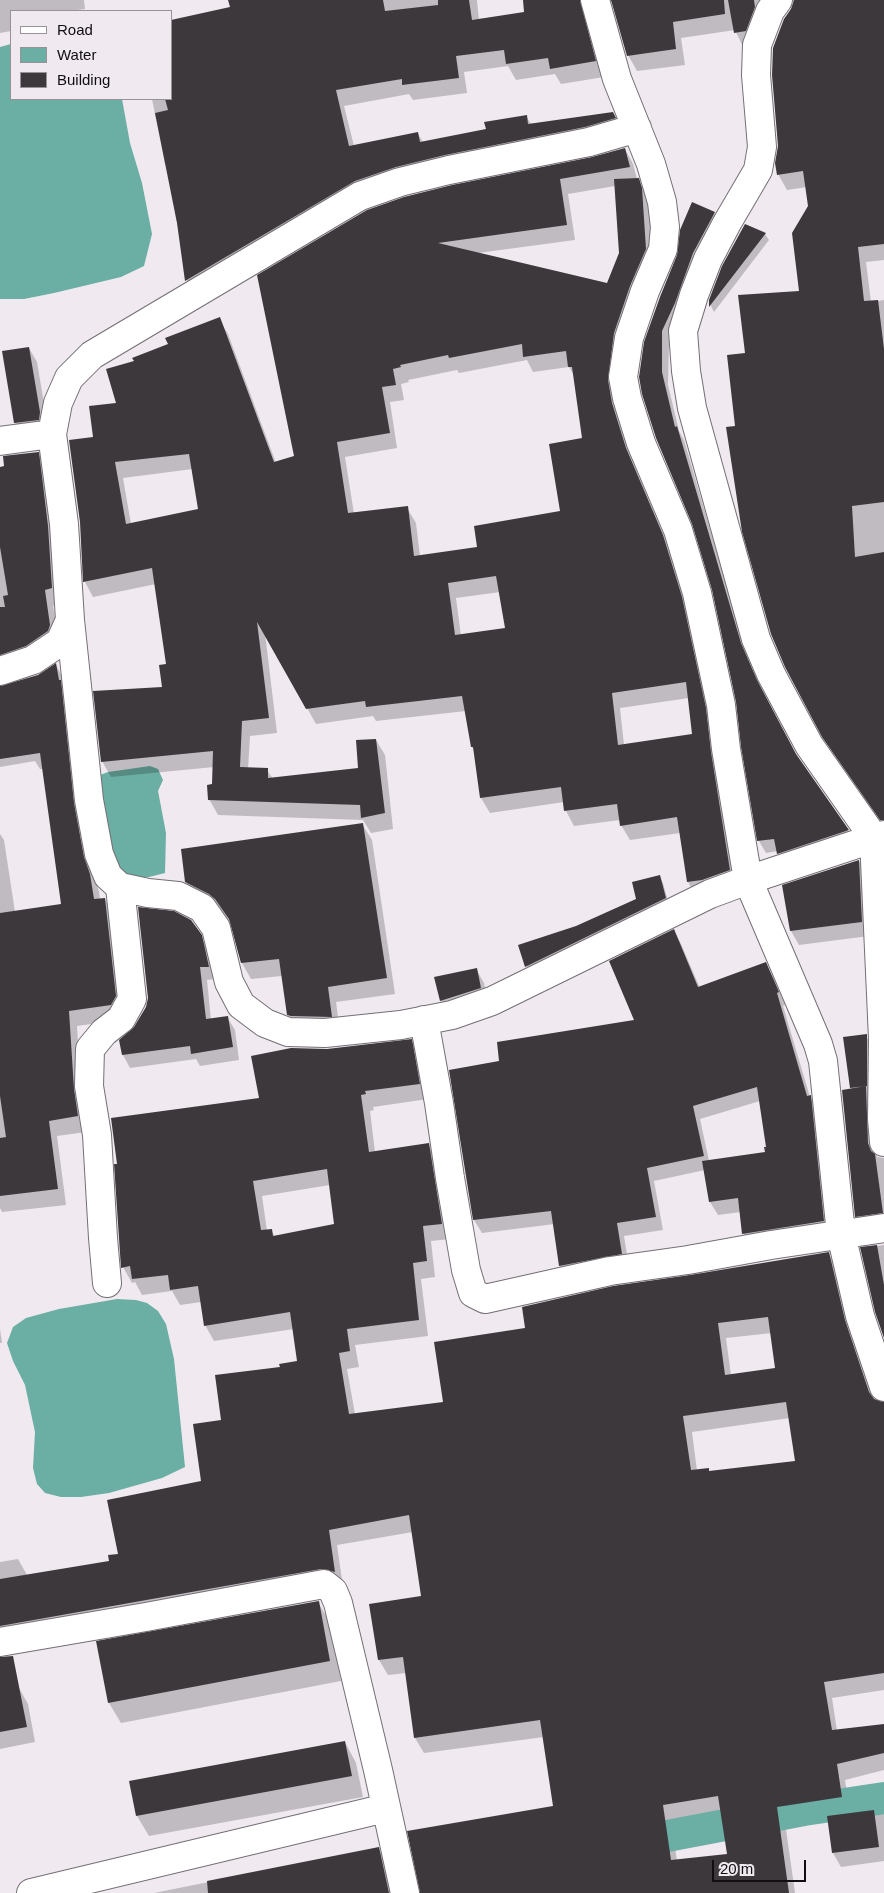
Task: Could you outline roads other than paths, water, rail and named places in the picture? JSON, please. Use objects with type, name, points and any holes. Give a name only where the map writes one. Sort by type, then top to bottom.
[{"type":"street","points":[[595,0],[616,79],[651,164],[662,202],[665,226],[663,249],[645,290],[629,338],[623,377],[627,398],[641,443],[678,530],[696,593],[721,705],[748,880],[818,1044],[823,1062],[841,1234],[860,1316],[884,1387]]},
{"type":"street","points":[[778,0],[770,11],[757,45],[756,75],[762,147],[758,170],[708,259],[694,294],[683,331],[686,370],[692,408],[756,639],[771,674],[809,745],[879,837],[882,1120],[884,1142]]},
{"type":"street","points":[[637,128],[589,142],[416,178],[360,196],[92,355],[69,378],[58,403],[52,434],[64,524],[70,620],[88,791],[99,854],[108,876],[120,887],[148,893],[178,896],[202,908],[216,928],[229,982],[241,1005],[265,1023],[288,1032],[325,1033],[401,1025],[452,1015],[492,1001],[710,894],[879,837]]},
{"type":"street","points":[[0,441],[52,434]]},
{"type":"street","points":[[0,670],[33,660],[60,642],[70,620]]},
{"type":"street","points":[[107,1283],[102,1238],[97,1135],[90,1086],[90,1050],[104,1032],[121,1019],[132,999],[120,887]]},
{"type":"street","points":[[424,1020],[466,1270],[473,1293],[485,1299],[610,1271],[884,1228]]},
{"type":"street","points":[[0,1642],[146,1618],[324,1584],[333,1591],[338,1602],[405,1893]]},
{"type":"street","points":[[31,1893],[386,1808]]},
{"type":"water","points":[[10,44],[10,100],[122,100],[130,143],[142,183],[152,234],[144,266],[121,277],[54,293],[24,299],[0,299],[0,47]]},
{"type":"water","points":[[150,766],[158,769],[163,780],[158,791],[166,833],[165,873],[149,877],[130,877],[111,862],[96,783],[100,775],[108,772]]},
{"type":"water","points":[[117,1299],[136,1300],[147,1303],[158,1311],[166,1324],[174,1359],[185,1467],[162,1478],[109,1493],[81,1497],[61,1497],[45,1493],[37,1484],[33,1468],[35,1432],[25,1385],[13,1361],[7,1343],[13,1327],[26,1318],[59,1309]]},
{"type":"waterway","points":[[625,1844],[804,1810],[884,1798]]}]
